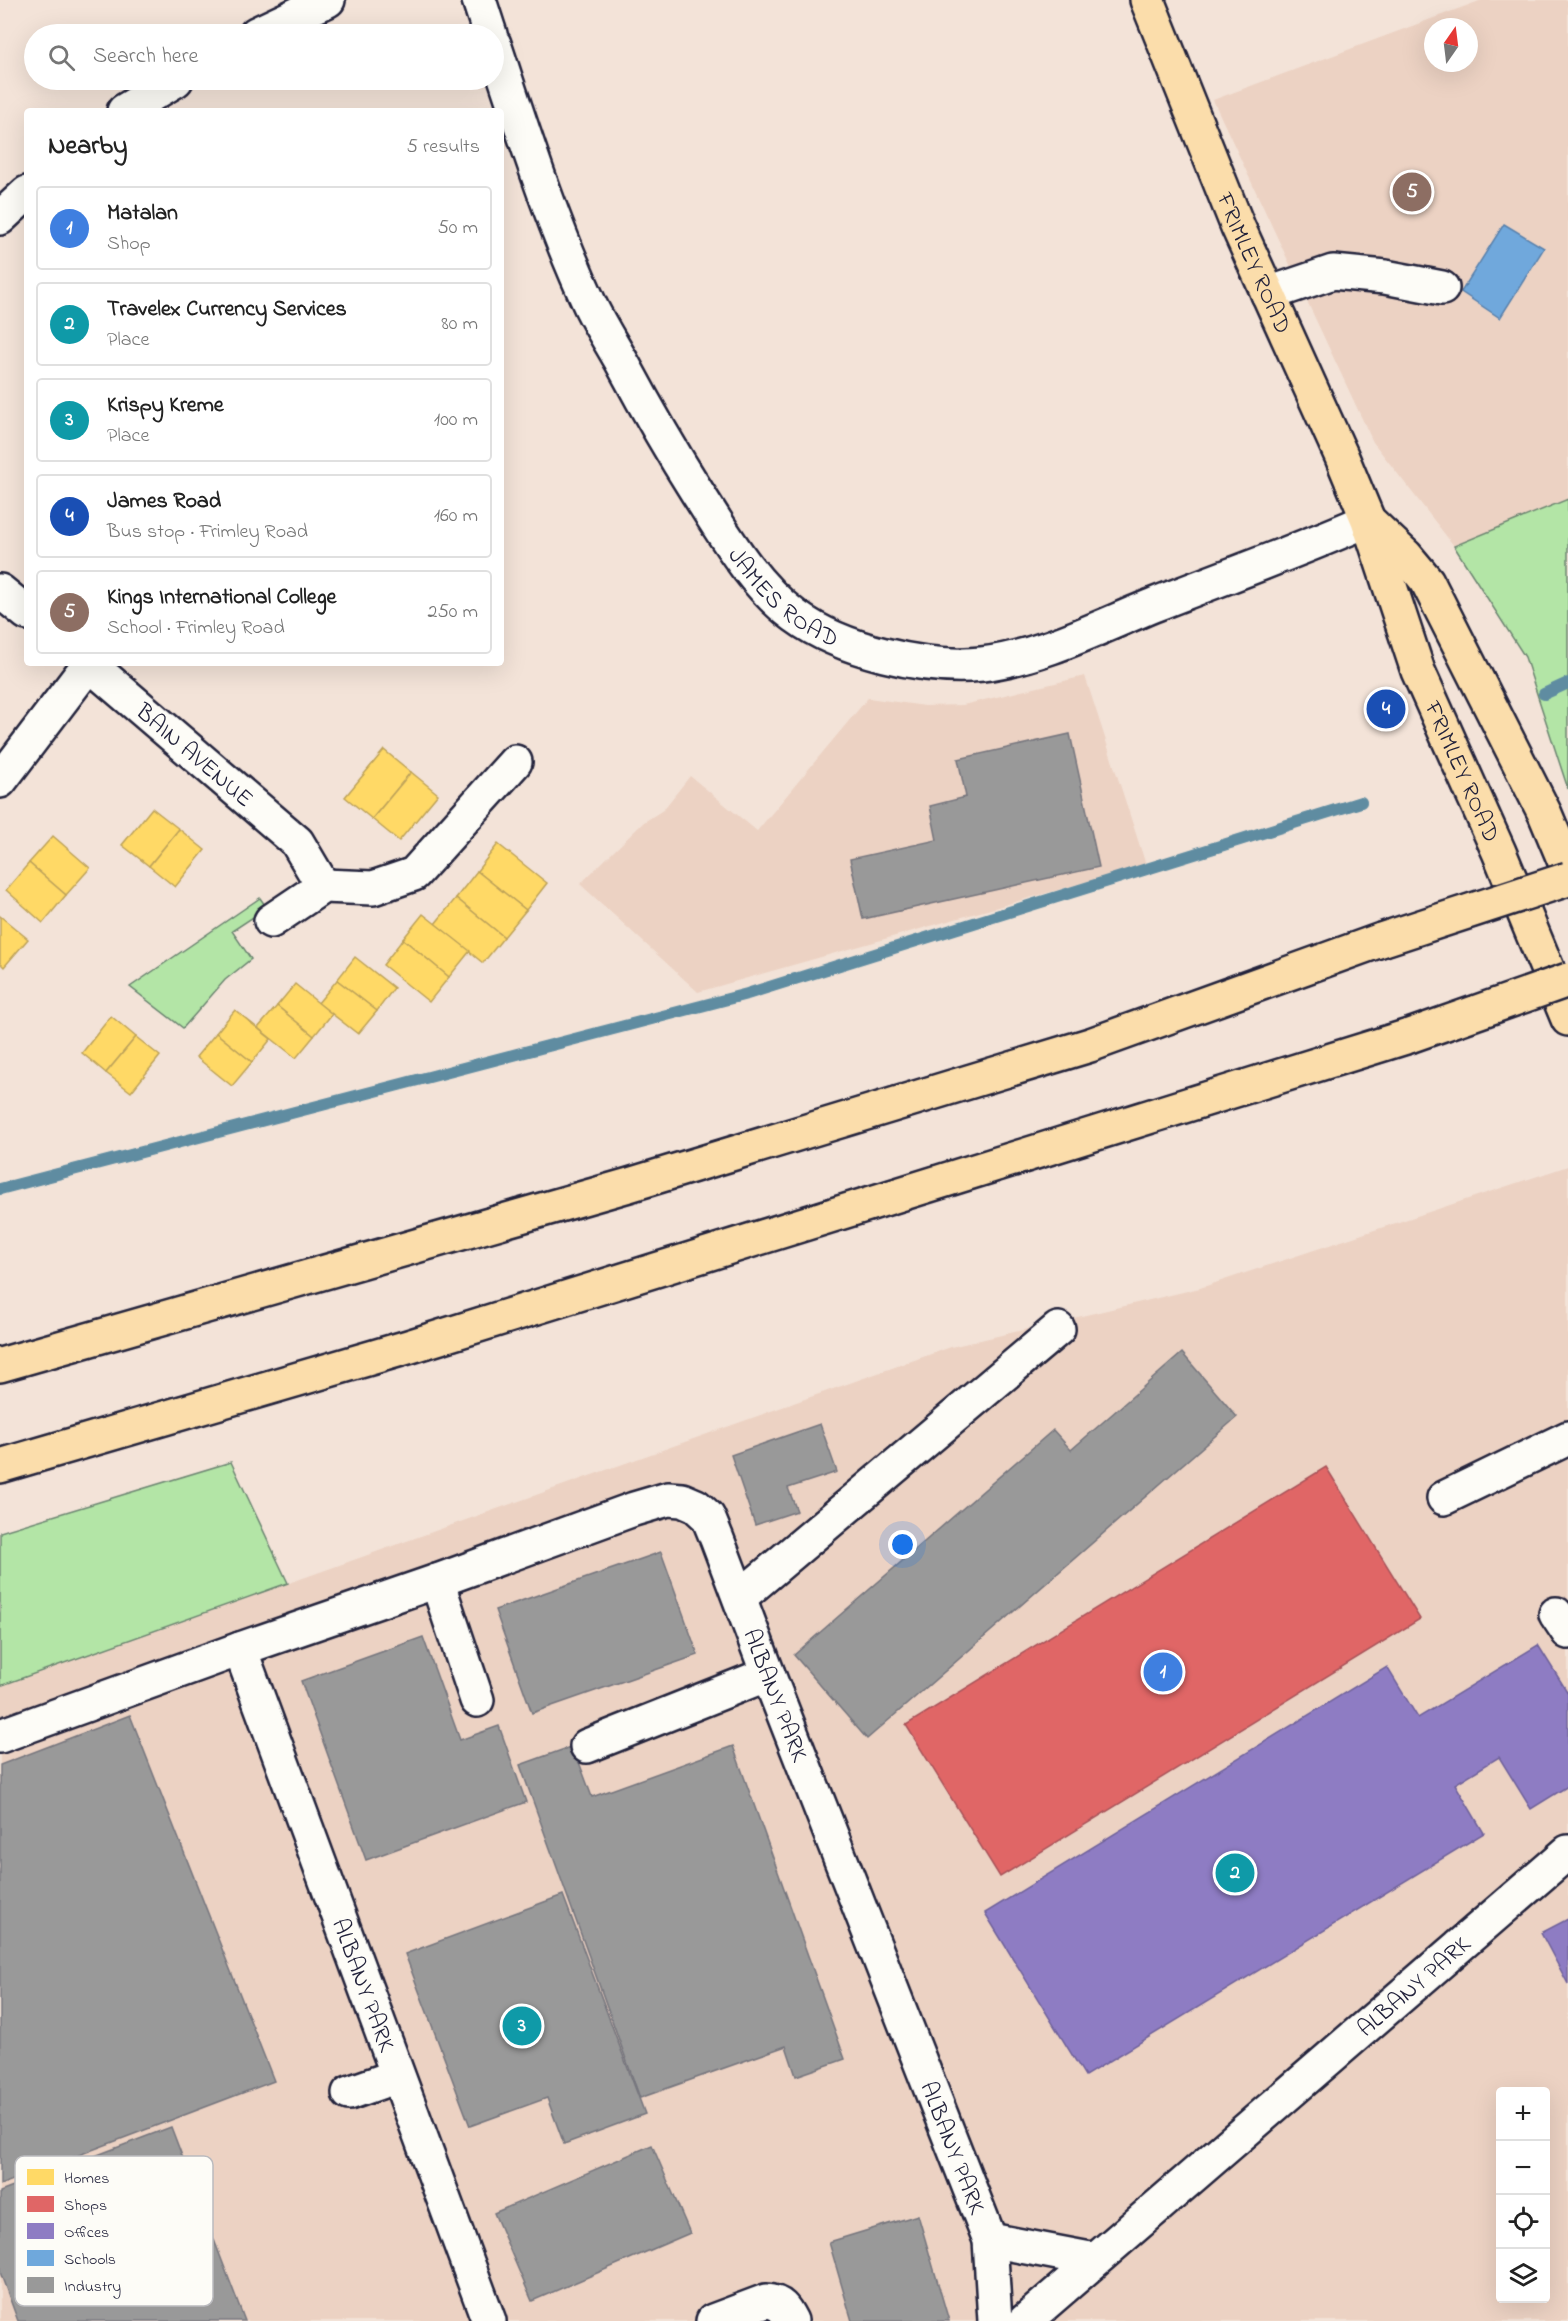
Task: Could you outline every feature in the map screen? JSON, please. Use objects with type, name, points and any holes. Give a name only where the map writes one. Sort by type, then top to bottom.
[{"type":"main road","name":"FRIMLEY ROAD","points":[[1147,0],[1238,227],[1368,520],[1418,671],[1499,852],[1568,1019]]},
{"type":"main road","name":"FRIMLEY ROAD","points":[[1368,520],[1406,556],[1427,581],[1545,814],[1568,869]]},
{"type":"main road","points":[[0,1365],[629,1185],[1079,1048],[1381,940],[1568,879]]},
{"type":"main road","points":[[0,1466],[419,1343],[1409,1036],[1568,980]]},
{"type":"street","points":[[277,24],[328,0]]},
{"type":"street","points":[[479,0],[487,24]]},
{"type":"street","name":"JAMES ROAD","points":[[504,73],[572,263],[591,307],[635,386],[718,525],[758,580],[794,615],[826,635],[865,650],[936,663],[965,665],[1000,661],[1068,639],[1312,545],[1368,520]]},
{"type":"street","points":[[129,108],[159,90]]},
{"type":"street","points":[[0,218],[24,196]]},
{"type":"street","points":[[1268,294],[1333,272],[1385,277],[1442,288]]},
{"type":"street","points":[[0,591],[24,611]]},
{"type":"street","points":[[0,781],[87,666]]},
{"type":"street","name":"BAIN AVENUE","points":[[92,666],[297,842],[323,886]]},
{"type":"street","points":[[271,921],[323,886],[373,888],[414,874],[515,762]]},
{"type":"street","points":[[740,1597],[1058,1329]]},
{"type":"street","points":[[1444,1498],[1568,1438]]},
{"type":"street","name":"ALBANY PARK","points":[[0,1736],[634,1509],[675,1498],[690,1502],[708,1517],[990,2240],[1095,2260]]},
{"type":"street","points":[[436,1581],[477,1700]]},
{"type":"street","name":"ALBANY PARK","points":[[240,1649],[489,2321]]},
{"type":"street","points":[[586,1746],[768,1674]]},
{"type":"street","name":"ALBANY PARK","points":[[1025,2321],[1568,1852]]},
{"type":"street","points":[[349,2093],[397,2076]]},
{"type":"street","points":[[990,2240],[995,2321]]},
{"type":"street","points":[[713,2321],[766,2301],[776,2302],[784,2308],[791,2321]]},
{"type":"shaded area","points":[[1482,0],[1568,0],[1568,499],[1454,546],[1373,442],[1213,100],[1424,22],[1424,72],[1478,72],[1478,18],[1434,18]]},
{"type":"shaded area","points":[[1085,676],[1146,865],[698,992],[580,884],[644,822],[663,810],[690,776],[757,831],[868,698],[925,706],[963,705]]},
{"type":"shaded area","points":[[1568,1166],[1568,2321],[0,2321],[0,1686],[951,1347],[1200,1288]]},
{"type":"green space","points":[[1568,499],[1568,789],[1525,657],[1454,546]]},
{"type":"green space","points":[[260,898],[267,908],[232,931],[251,959],[225,980],[183,1028],[130,987]]},
{"type":"green space","points":[[231,1462],[288,1583],[0,1686],[0,1532]]},
{"type":"building: Homes","points":[[384,750],[411,772],[372,819],[345,797]]},
{"type":"building: Homes","points":[[411,772],[438,794],[399,841],[372,819]]},
{"type":"building: Homes","points":[[152,808],[179,829],[149,866],[122,845]]},
{"type":"building: Homes","points":[[179,829],[205,850],[175,887],[149,866]]},
{"type":"building: Homes","points":[[53,836],[90,868],[66,895],[29,863]]},
{"type":"building: Homes","points":[[498,844],[547,883],[526,910],[477,871]]},
{"type":"building: Homes","points":[[29,863],[66,895],[43,923],[6,890]]},
{"type":"building: Homes","points":[[477,871],[526,910],[504,937],[456,898]]},
{"type":"building: Homes","points":[[456,898],[504,937],[483,963],[435,924]]},
{"type":"building: Homes","points":[[423,914],[470,951],[449,977],[403,939]]},
{"type":"building: Homes","points":[[0,916],[28,939],[4,967],[0,963]]},
{"type":"building: Homes","points":[[403,939],[449,977],[429,1002],[383,965]]},
{"type":"building: Homes","points":[[355,957],[394,988],[377,1011],[337,980]]},
{"type":"building: Homes","points":[[337,980],[377,1011],[358,1034],[318,1003]]},
{"type":"building: Homes","points":[[295,984],[332,1014],[314,1036],[277,1006]]},
{"type":"building: Homes","points":[[277,1006],[314,1036],[296,1058],[258,1028]]},
{"type":"building: Homes","points":[[235,1010],[271,1039],[252,1062],[216,1033]]},
{"type":"building: Homes","points":[[111,1016],[136,1037],[106,1073],[82,1053]]},
{"type":"building: Homes","points":[[216,1033],[252,1062],[232,1086],[196,1057]]},
{"type":"building: Homes","points":[[136,1037],[160,1056],[131,1092],[106,1073]]},
{"type":"building: Shops","points":[[1326,1467],[1420,1619],[1000,1877],[906,1725]]},
{"type":"building: Offices","points":[[1538,1645],[1568,1693],[1568,1786],[1531,1809],[1499,1757],[1455,1784],[1484,1833],[1085,2076],[985,1913],[1387,1667],[1418,1718]]},
{"type":"building: Offices","points":[[1568,1919],[1568,1984],[1541,1933]]},
{"type":"building: Schools","points":[[1504,224],[1544,248],[1500,318],[1461,292]]},
{"type":"building: Industry","points":[[1070,734],[1099,867],[863,919],[850,859],[937,840],[930,806],[966,797],[958,759]]},
{"type":"building: Industry","points":[[1182,1353],[1237,1417],[867,1739],[794,1655],[1053,1430],[1071,1450]]},
{"type":"building: Industry","points":[[820,1424],[837,1472],[788,1488],[797,1511],[755,1525],[731,1455]]},
{"type":"building: Industry","points":[[661,1552],[698,1655],[532,1713],[495,1610]]},
{"type":"building: Industry","points":[[423,1637],[460,1740],[499,1726],[526,1802],[366,1860],[301,1681]]},
{"type":"building: Industry","points":[[130,1715],[274,2081],[76,2156],[15,2156],[15,2179],[0,2185],[0,1765]]},
{"type":"building: Industry","points":[[573,1746],[592,1797],[733,1746],[845,2059],[796,2076],[786,2046],[640,2098],[520,1765]]},
{"type":"building: Industry","points":[[563,1895],[645,2114],[564,2144],[547,2098],[470,2126],[405,1954]]},
{"type":"building: Industry","points":[[171,2127],[182,2156],[95,2156]]},
{"type":"building: Industry","points":[[652,2145],[690,2233],[532,2301],[494,2213]]},
{"type":"building: Industry","points":[[15,2186],[15,2306],[213,2306],[213,2237],[245,2321],[18,2321],[0,2272],[0,2192]]},
{"type":"building: Industry","points":[[918,2215],[949,2321],[852,2321],[829,2242]]},
{"type":"waterway","points":[[1544,694],[1568,683]]},
{"type":"waterway","points":[[0,1189],[747,994],[1361,802]]},
{"type":"place","name":"Kings International College","points":[[1412,192]]},
{"type":"place","name":"James Road","points":[[1386,709]]},
{"type":"place","name":"Matalan","points":[[1163,1672]]},
{"type":"place","name":"Travelex Currency Services","points":[[1235,1873]]},
{"type":"place","name":"Krispy Kreme","points":[[522,2026]]}]
